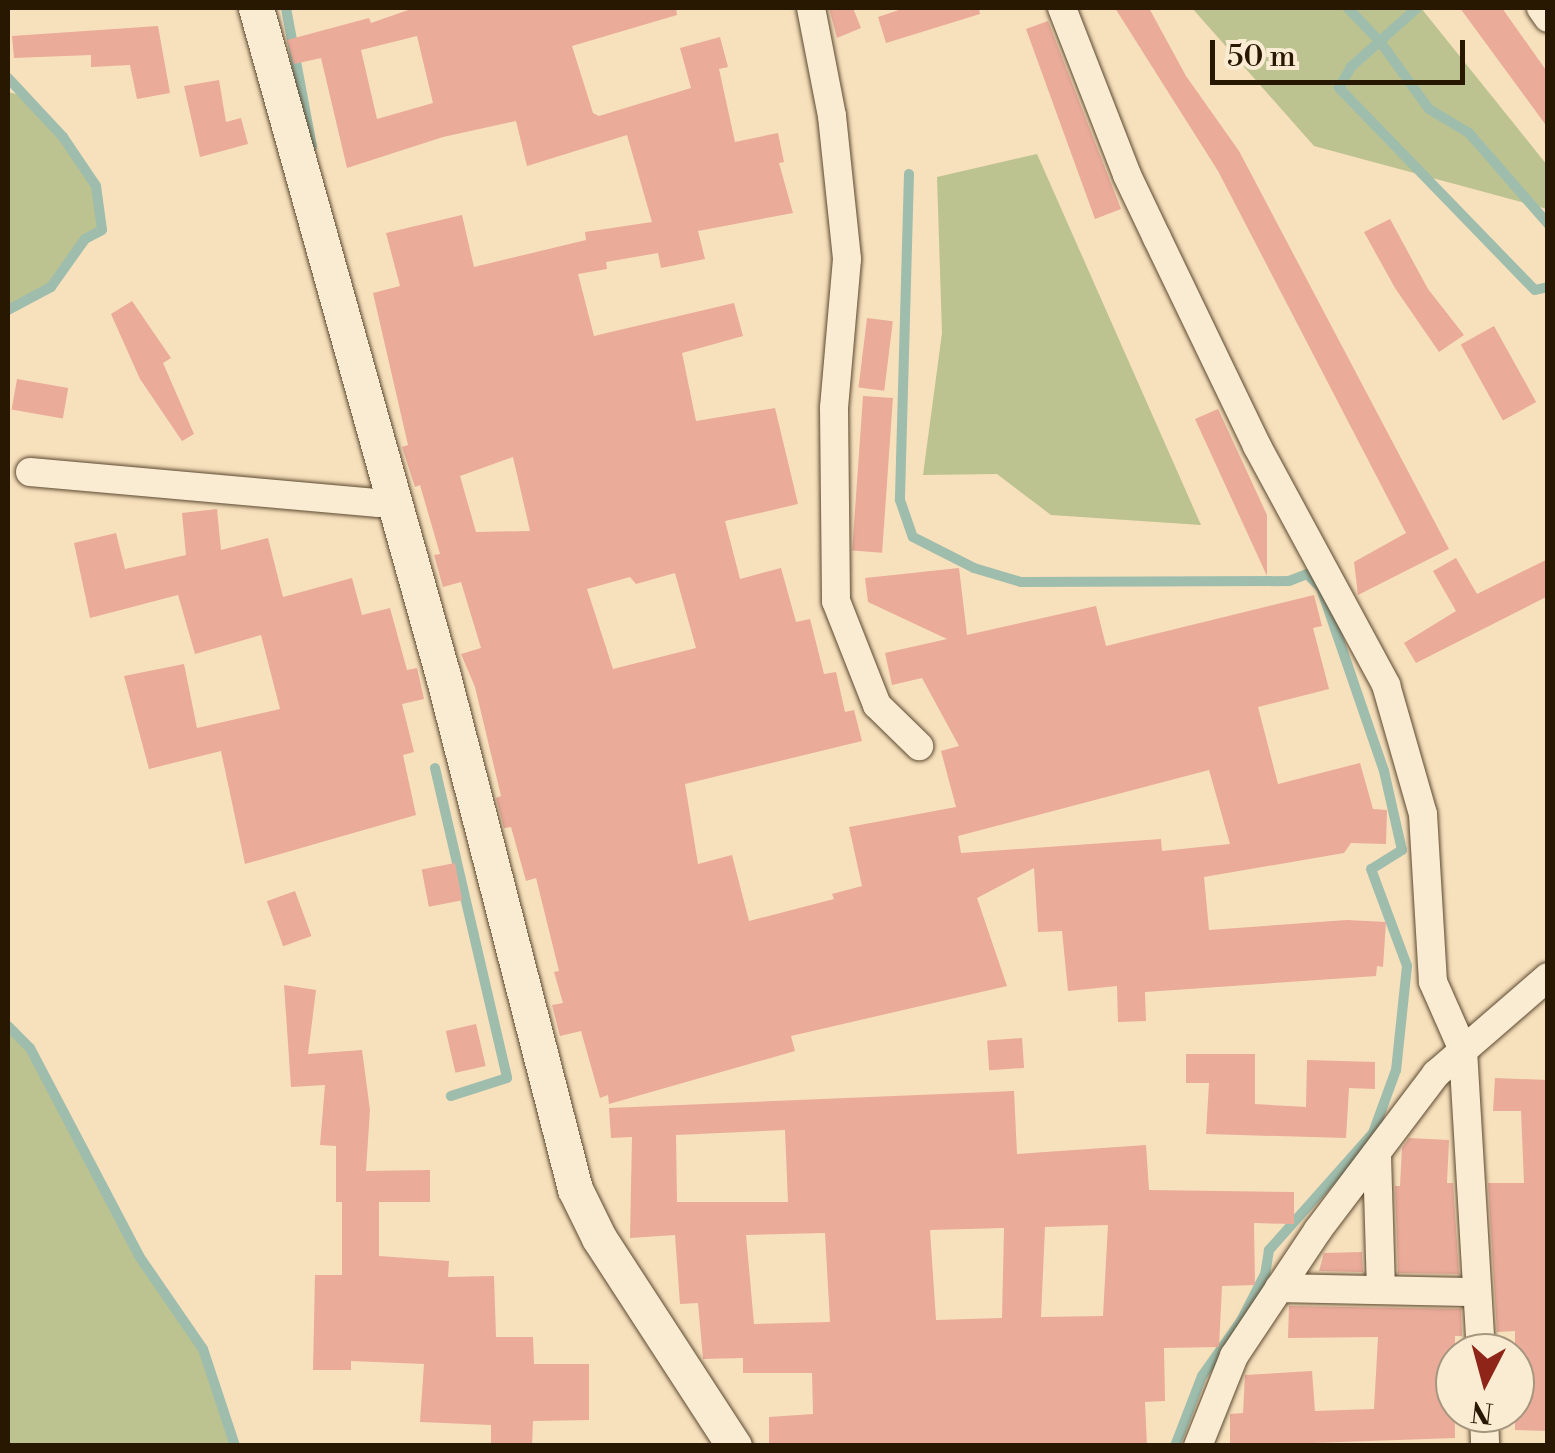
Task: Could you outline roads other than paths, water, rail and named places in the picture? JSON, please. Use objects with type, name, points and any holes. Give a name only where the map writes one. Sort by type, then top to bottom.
[{"type":"street","points":[[256,8],[443,676],[575,1189],[599,1238],[734,1446]]},
{"type":"street","points":[[811,8],[832,116],[848,259],[834,408],[836,601],[877,706],[919,746]]},
{"type":"street","points":[[1062,8],[1126,175],[1156,238],[1257,446],[1386,684],[1424,814],[1433,982],[1463,1050],[1479,1333]]},
{"type":"street","points":[[1540,8],[1548,18]]},
{"type":"street","points":[[30,472],[379,503],[393,500]]},
{"type":"street","points":[[1198,1446],[1234,1356],[1279,1288],[1436,1074],[1548,977]]},
{"type":"street","points":[[1377,1156],[1381,1290]]},
{"type":"street","points":[[1279,1288],[1477,1292]]},
{"type":"waterway","points":[[286,8],[312,147]]},
{"type":"waterway","points":[[1348,8],[1381,43],[1429,109],[1469,133],[1548,224]]},
{"type":"waterway","points":[[1417,8],[1351,67],[1339,88],[1535,290],[1548,287]]},
{"type":"waterway","points":[[8,78],[63,137],[96,186],[102,230],[85,239],[51,287],[8,310]]},
{"type":"waterway","points":[[909,174],[900,500],[913,537],[974,568],[1021,582],[1289,581],[1307,574],[1321,588],[1384,771],[1402,850],[1371,869],[1407,966],[1396,1070],[1373,1133],[1269,1250],[1265,1274],[1241,1321],[1202,1376],[1175,1446]]},
{"type":"waterway","points":[[435,768],[507,1078],[451,1096]]},
{"type":"waterway","points":[[8,1026],[30,1048],[139,1256],[203,1349],[235,1446]]}]
